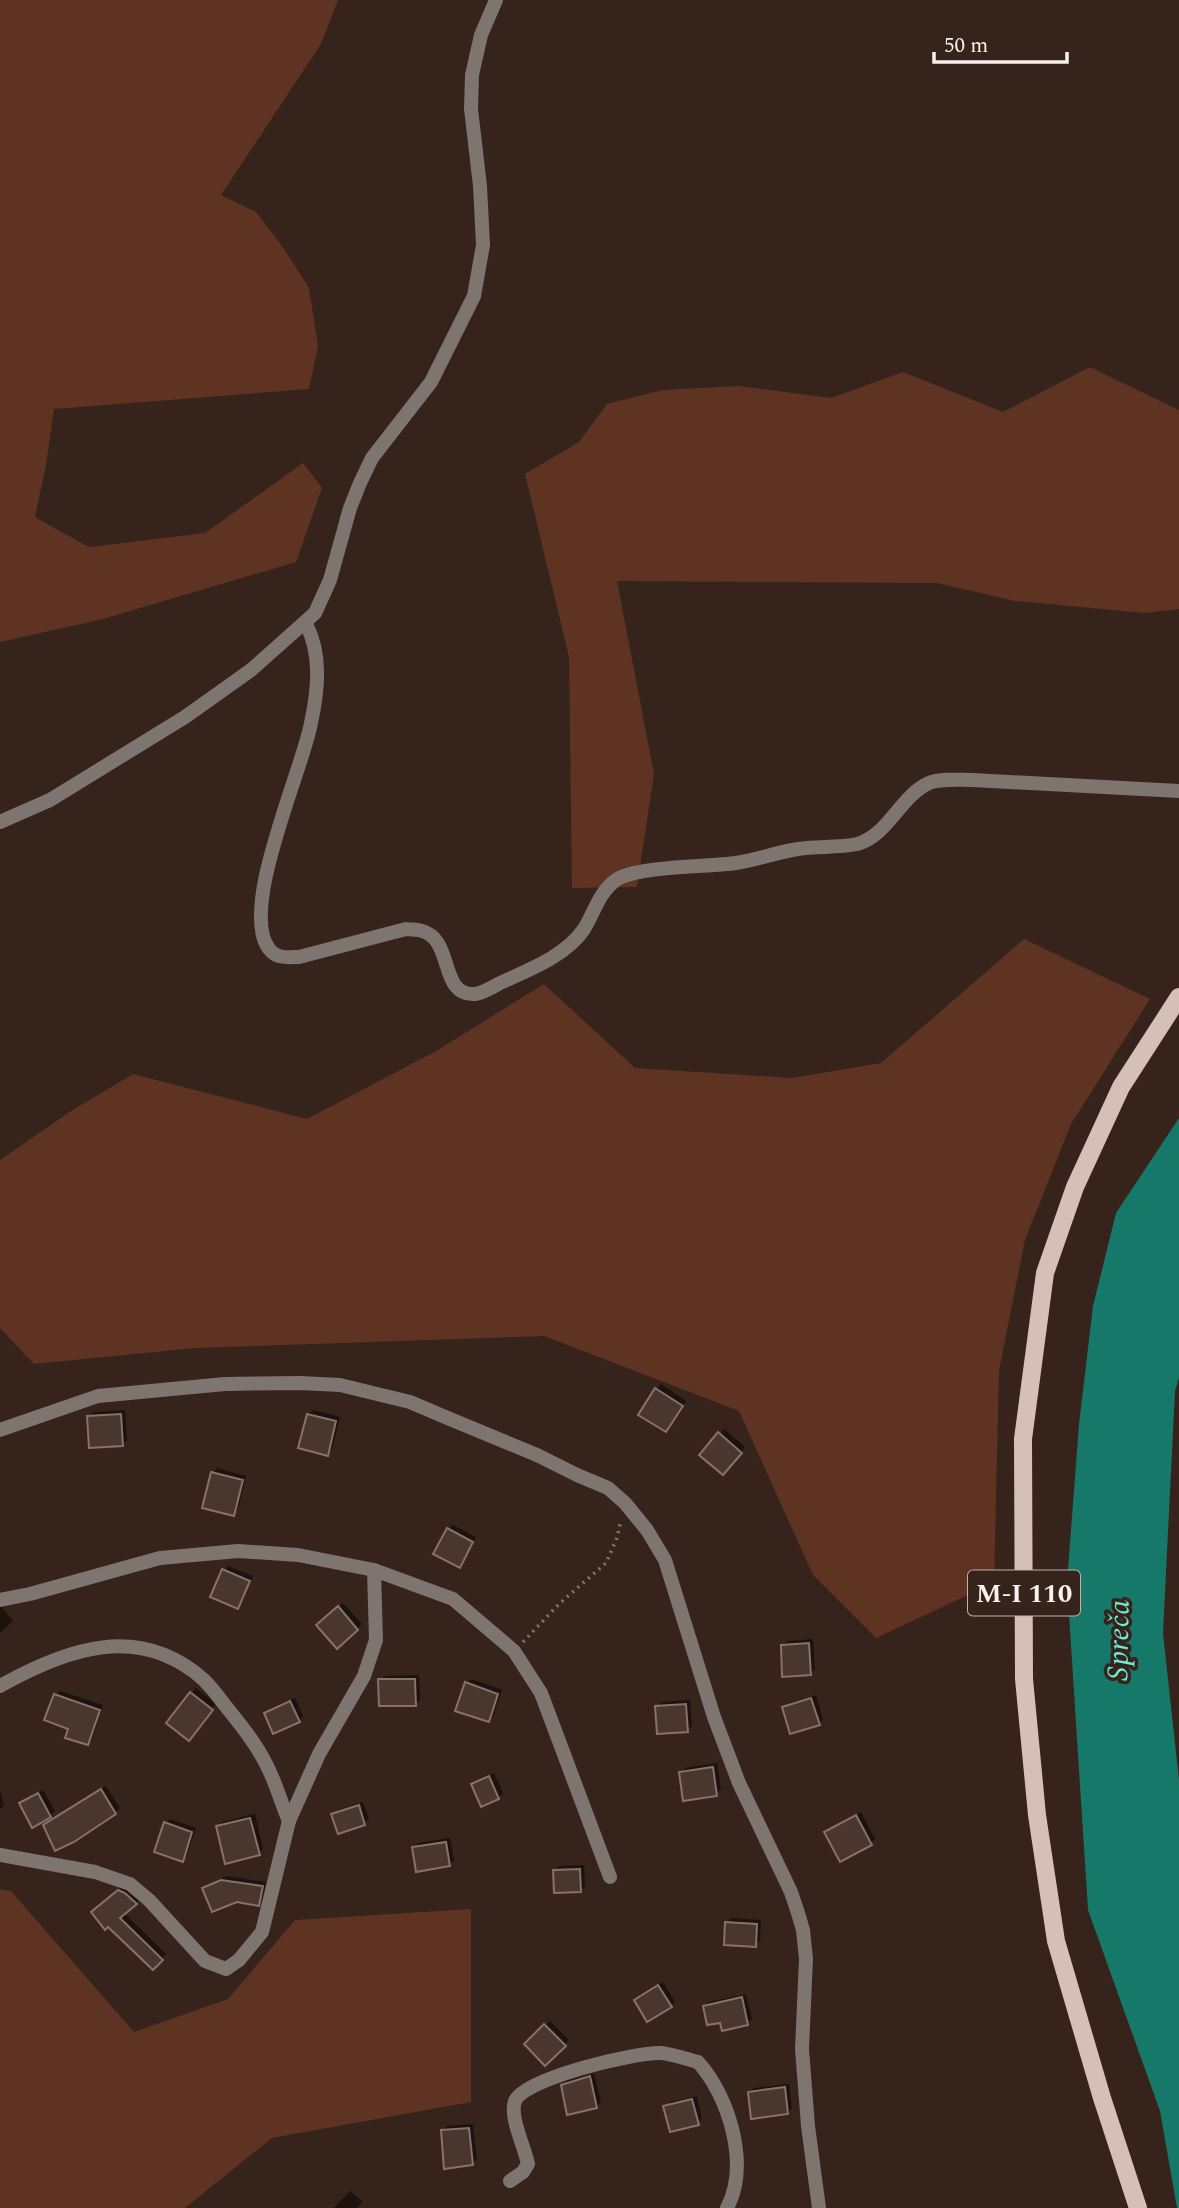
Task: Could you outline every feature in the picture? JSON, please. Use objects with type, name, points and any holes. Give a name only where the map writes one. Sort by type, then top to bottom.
[{"type":"main road","name":"M-I 110","points":[[1138,2208],[1102,2098],[1056,1941],[1037,1815],[1024,1679],[1023,1439],[1045,1273],[1071,1199],[1121,1087],[1179,997]]},
{"type":"street","points":[[0,822],[50,800],[133,750],[251,670],[306,624],[315,613],[323,599],[350,508],[372,458],[431,382],[474,296],[483,245],[480,186],[471,109],[472,75],[481,34],[496,0]]},
{"type":"street","points":[[306,624],[313,636],[317,656],[317,687],[311,726],[266,875],[261,929],[263,940],[271,951],[282,958],[299,957],[406,929],[424,931],[438,940],[452,982],[462,992],[477,994],[538,965],[562,949],[582,931],[604,891],[616,879],[633,872],[739,863],[798,849],[859,844],[877,833],[915,792],[930,783],[972,780],[1179,791]]},
{"type":"street","points":[[0,1430],[98,1396],[225,1384],[340,1385],[410,1402],[608,1488],[625,1503],[648,1530],[665,1560],[714,1717],[739,1783],[791,1892],[801,1922],[806,1959],[802,2049],[808,2126],[819,2208]]},
{"type":"street","points":[[0,1600],[160,1558],[238,1551],[298,1555],[374,1570],[453,1599],[514,1651],[541,1693],[610,1877]]},
{"type":"street","points":[[0,1855],[95,1872],[130,1884],[149,1900],[205,1961],[226,1969],[239,1960],[262,1932],[289,1821],[319,1754],[364,1676],[376,1640],[374,1570]]},
{"type":"street","points":[[0,1686],[55,1659],[113,1644],[149,1650],[181,1663],[205,1681],[250,1734],[268,1767],[289,1821]]},
{"type":"street","points":[[510,2180],[523,2172],[528,2164],[514,2115],[514,2102],[520,2094],[554,2077],[627,2056],[663,2053],[698,2062],[722,2096],[732,2124],[735,2162],[732,2206]]},
{"type":"path","points":[[514,1651],[559,1605],[606,1563],[617,1538],[625,1503]]},
{"type":"shaded area","points":[[0,0],[338,0],[321,44],[221,195],[256,212],[309,288],[318,346],[309,389],[54,409],[35,517],[89,547],[205,533],[303,463],[322,488],[296,562],[103,619],[0,642]]},
{"type":"shaded area","points":[[1090,367],[1179,410],[1179,609],[1145,613],[1015,601],[937,583],[617,581],[654,774],[637,887],[572,888],[569,657],[525,474],[579,442],[607,404],[663,390],[738,386],[831,398],[903,372],[1003,412]]},
{"type":"shaded area","points":[[1024,939],[1150,999],[1071,1124],[1025,1240],[999,1371],[994,1583],[876,1638],[813,1575],[739,1411],[544,1336],[195,1348],[34,1364],[0,1328],[0,1160],[71,1111],[133,1074],[307,1119],[436,1051],[544,984],[635,1068],[792,1078],[881,1063]]},
{"type":"shaded area","points":[[0,1889],[11,1891],[134,2032],[228,1999],[295,1920],[471,1909],[471,2102],[272,2138],[185,2208],[0,2208]]},
{"type":"water","name":"Spreča","points":[[1179,1118],[1179,1378],[1175,1391],[1163,1633],[1179,1780],[1177,2208],[1160,2111],[1088,1910],[1067,1583],[1079,1424],[1093,1306],[1116,1213]]},
{"type":"building","points":[[655,1388],[683,1406],[666,1432],[638,1415]]},
{"type":"building","points":[[121,1414],[123,1446],[89,1448],[87,1416]]},
{"type":"building","points":[[307,1414],[336,1421],[328,1456],[298,1448]]},
{"type":"building","points":[[718,1432],[742,1453],[723,1475],[699,1455]]},
{"type":"building","points":[[211,1472],[243,1480],[234,1516],[202,1508]]},
{"type":"building","points":[[447,1528],[473,1542],[460,1568],[433,1554]]},
{"type":"building","points":[[222,1569],[250,1581],[238,1609],[210,1597]]},
{"type":"building","points":[[338,1606],[358,1630],[337,1649],[316,1625]]},
{"type":"building","points":[[809,1643],[811,1675],[782,1677],[781,1645]]},
{"type":"building","points":[[378,1679],[415,1679],[416,1706],[379,1706]]},
{"type":"building","points":[[465,1682],[498,1694],[489,1722],[455,1711]]},
{"type":"building","points":[[190,1692],[213,1710],[189,1741],[166,1723]]},
{"type":"building","points":[[54,1694],[100,1710],[88,1745],[65,1738],[68,1729],[44,1720]]},
{"type":"building","points":[[811,1698],[820,1725],[790,1734],[782,1707]]},
{"type":"building","points":[[290,1701],[300,1722],[273,1734],[264,1713]]},
{"type":"building","points":[[686,1704],[688,1732],[657,1734],[655,1706]]},
{"type":"building","points":[[713,1767],[717,1796],[683,1801],[679,1772]]},
{"type":"building","points":[[489,1776],[499,1799],[481,1807],[471,1784]]},
{"type":"building","points":[[101,1789],[116,1814],[74,1842],[55,1851],[43,1825]]},
{"type":"building","points":[[38,1793],[51,1817],[32,1828],[19,1803]]},
{"type":"building","points":[[359,1805],[365,1825],[338,1834],[331,1814]]},
{"type":"building","points":[[856,1815],[872,1845],[840,1862],[824,1832]]},
{"type":"building","points":[[250,1818],[260,1855],[225,1864],[216,1826]]},
{"type":"building","points":[[164,1822],[192,1832],[183,1862],[154,1852]]},
{"type":"building","points":[[446,1842],[450,1866],[416,1872],[412,1847]]},
{"type":"building","points":[[580,1869],[581,1892],[554,1893],[553,1870]]},
{"type":"building","points":[[221,1880],[263,1886],[259,1906],[237,1902],[212,1912],[202,1888]]},
{"type":"building","points":[[118,1890],[137,1904],[120,1918],[163,1960],[153,1970],[108,1927],[105,1930],[91,1912]]},
{"type":"building","points":[[725,1922],[757,1924],[756,1947],[724,1945]]},
{"type":"building","points":[[658,1985],[672,2007],[647,2022],[634,2000]]},
{"type":"building","points":[[742,1997],[748,2025],[722,2031],[720,2023],[707,2025],[703,2006]]},
{"type":"building","points":[[544,2024],[566,2046],[545,2066],[524,2044]]},
{"type":"building","points":[[590,2076],[597,2108],[567,2115],[561,2085]]},
{"type":"building","points":[[785,2087],[788,2114],[751,2119],[748,2092]]},
{"type":"building","points":[[692,2099],[699,2125],[670,2132],[663,2106]]},
{"type":"building","points":[[469,2128],[473,2165],[444,2169],[441,2130]]}]
